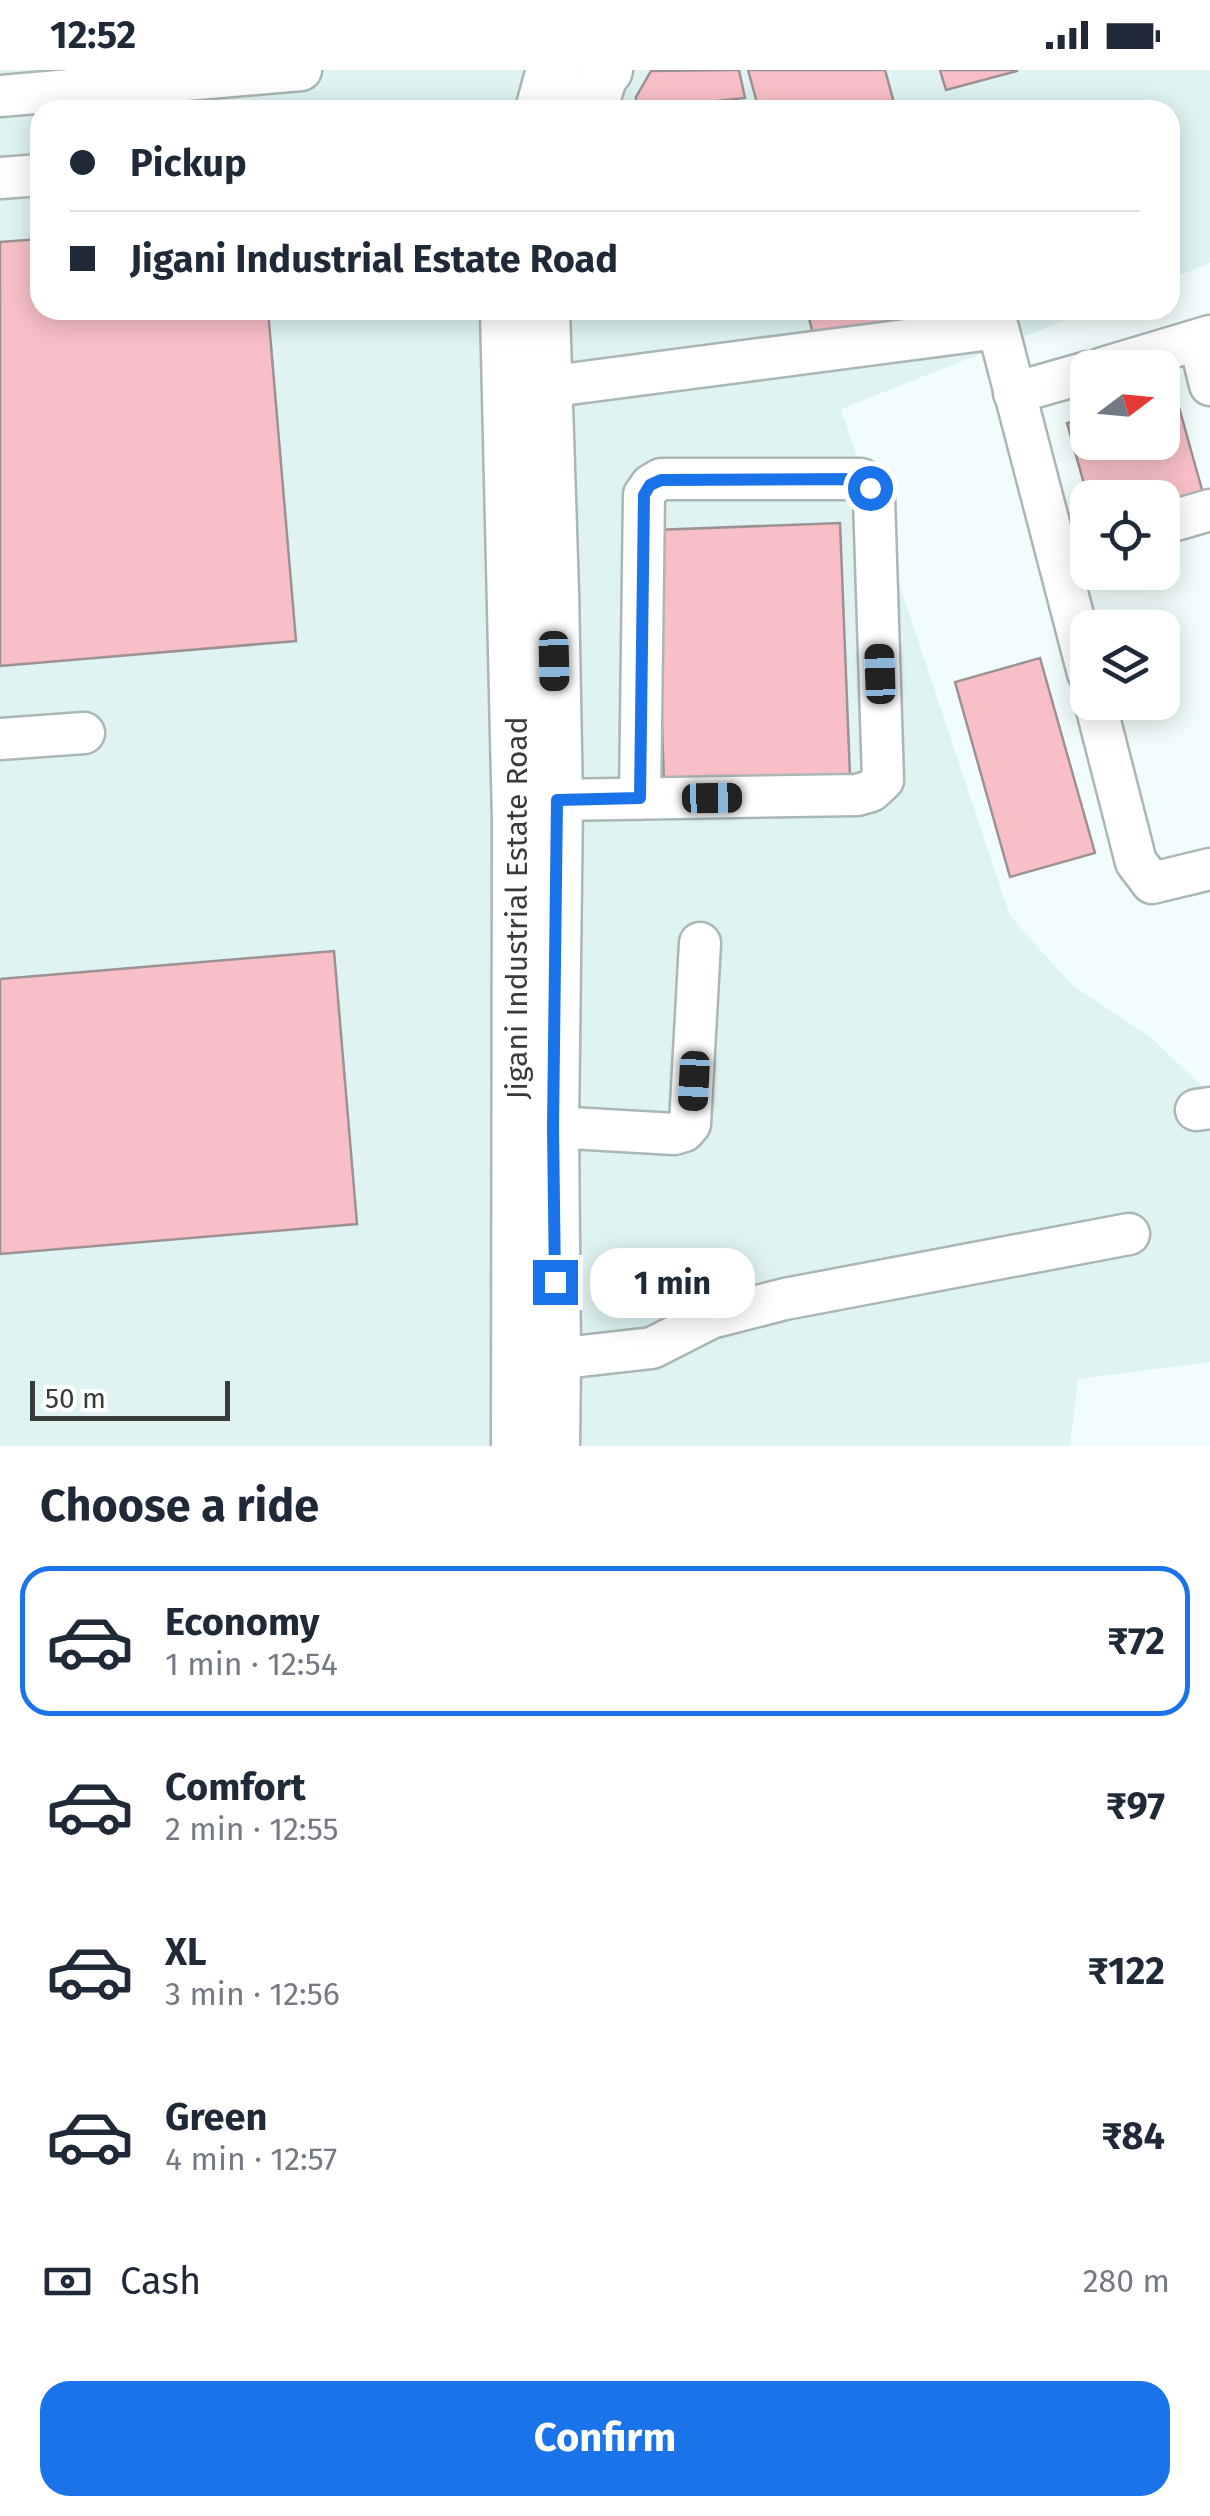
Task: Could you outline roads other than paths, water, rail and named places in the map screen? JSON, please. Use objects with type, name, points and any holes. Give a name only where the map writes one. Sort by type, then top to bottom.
[{"type":"main road","points":[[544,100],[552,70]]},
{"type":"main road","name":"Jigani Industrial Estate Road","points":[[506,320],[518,821],[517,1446]]},
{"type":"main road","name":"Jigani Industrial Estate Road","points":[[544,320],[557,800],[554,1446]]},
{"type":"street","points":[[0,96],[206,75],[302,70]]},
{"type":"street","points":[[0,178],[30,176]]},
{"type":"street","points":[[546,387],[998,328],[1014,393],[1070,546]]},
{"type":"street","points":[[1163,350],[1204,338],[1210,385]]},
{"type":"street","points":[[1014,393],[1070,377]]},
{"type":"street","points":[[557,800],[857,795],[871,791],[883,780],[874,498],[861,479],[661,480],[650,485],[644,495],[640,798]]},
{"type":"street","points":[[1180,519],[1210,510]]},
{"type":"street","points":[[1100,720],[1136,862],[1152,883],[1210,869]]},
{"type":"street","points":[[0,739],[84,733]]},
{"type":"street","points":[[553,1127],[674,1134],[690,1124],[700,943]]},
{"type":"street","points":[[556,1360],[652,1348],[711,1318],[786,1298],[1128,1234]]}]
